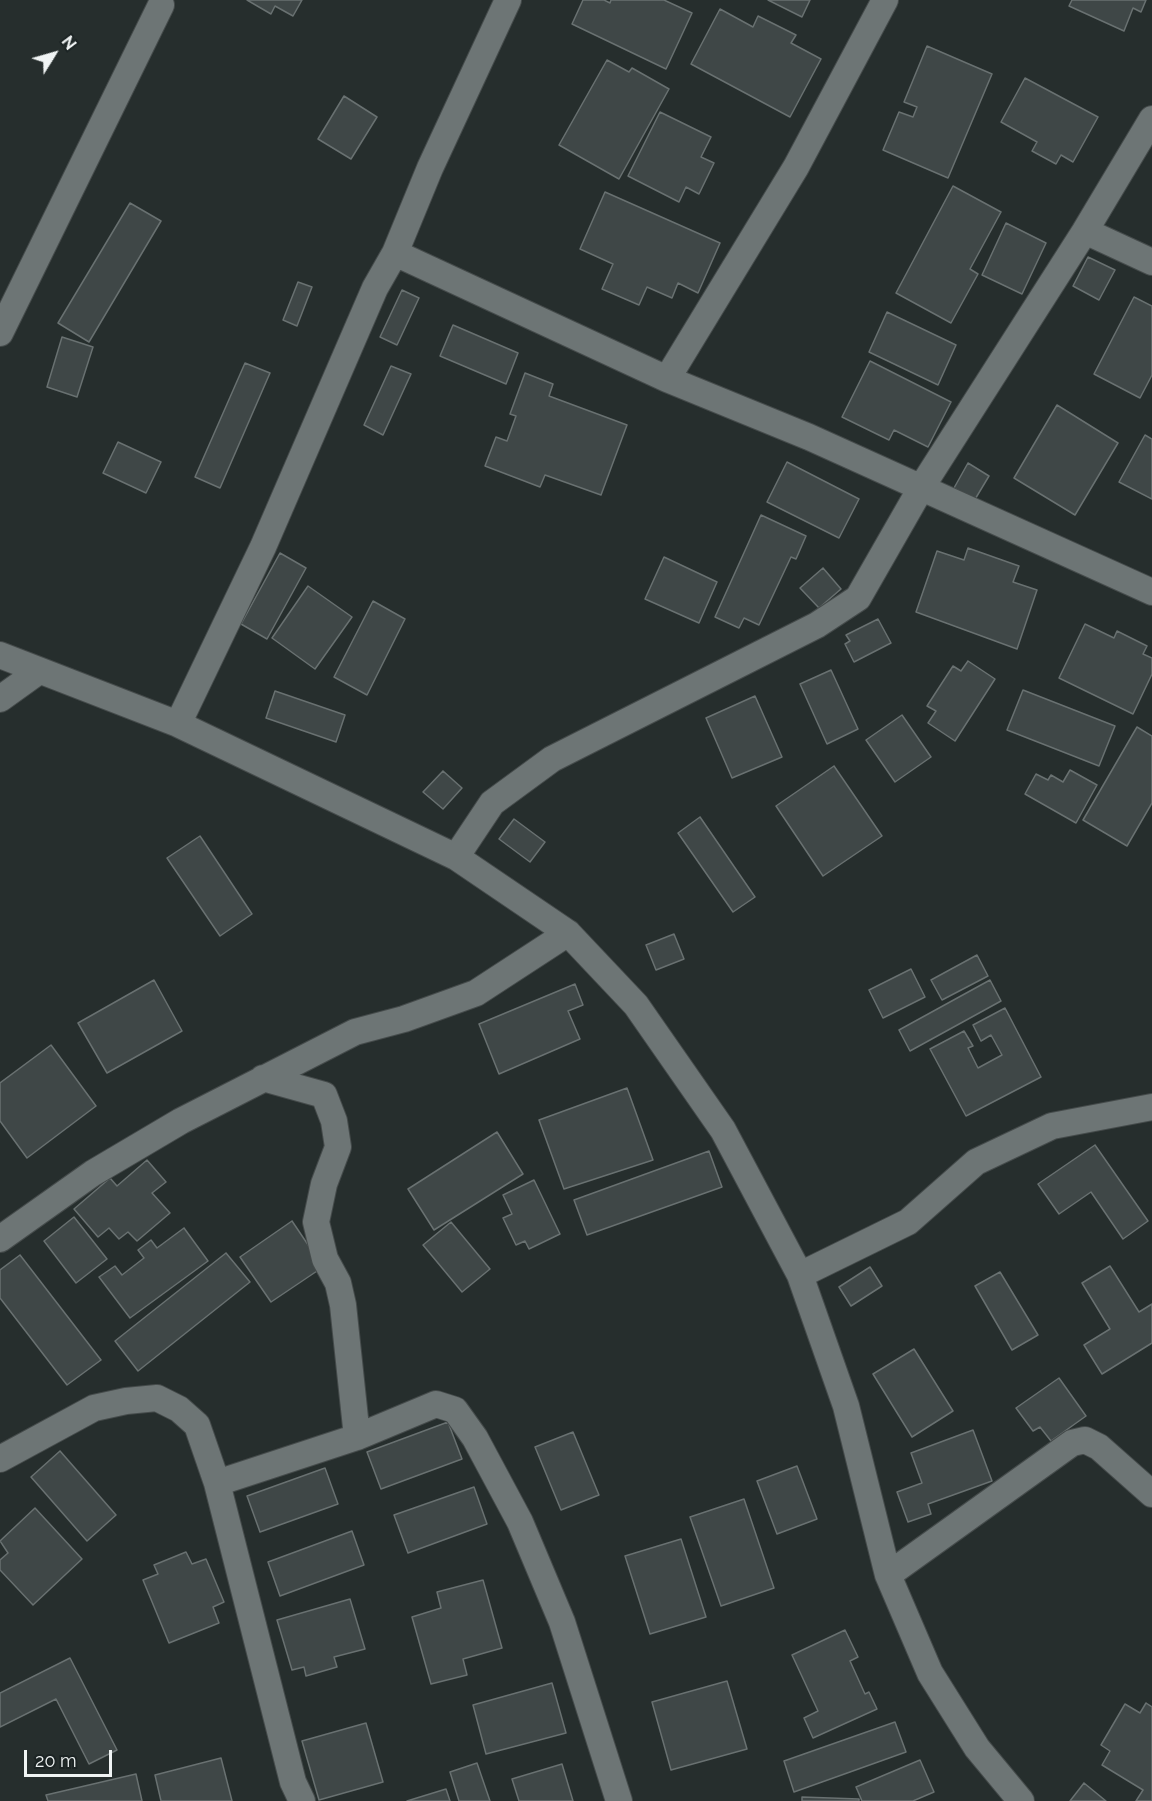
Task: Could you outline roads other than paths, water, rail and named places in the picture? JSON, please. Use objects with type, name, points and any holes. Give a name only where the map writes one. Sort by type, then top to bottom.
[{"type":"street","points":[[178,724],[262,547],[375,288],[395,253],[430,168],[508,0]]},
{"type":"street","points":[[667,379],[796,167],[885,0]]},
{"type":"street","points":[[0,333],[160,5]]},
{"type":"street","points":[[456,857],[492,802],[552,759],[817,625],[858,598],[921,488],[1085,231],[1152,119]]},
{"type":"street","points":[[1085,231],[1152,262]]},
{"type":"street","points":[[395,253],[667,379],[809,437],[1152,592]]},
{"type":"street","points":[[0,655],[178,724],[456,857],[568,933],[636,1005],[723,1130],[800,1275],[846,1406],[888,1575],[930,1673],[977,1748],[1021,1801]]},
{"type":"street","points":[[0,699],[39,671]]},
{"type":"street","points":[[0,1239],[93,1173],[181,1121],[355,1032],[404,1019],[476,993],[568,933]]},
{"type":"street","points":[[263,1078],[324,1095],[334,1121],[338,1147],[324,1184],[316,1222],[325,1259],[338,1283],[343,1305],[357,1437]]},
{"type":"street","points":[[800,1275],[909,1222],[976,1162],[1052,1126],[1152,1107]]},
{"type":"street","points":[[0,1459],[94,1408],[157,1398],[179,1409],[197,1425],[217,1483],[293,1782],[302,1801]]},
{"type":"street","points":[[217,1483],[357,1437],[436,1404],[455,1410],[475,1438],[519,1522],[562,1622],[619,1801]]},
{"type":"street","points":[[888,1575],[1072,1443],[1085,1440],[1099,1447],[1152,1494]]}]
